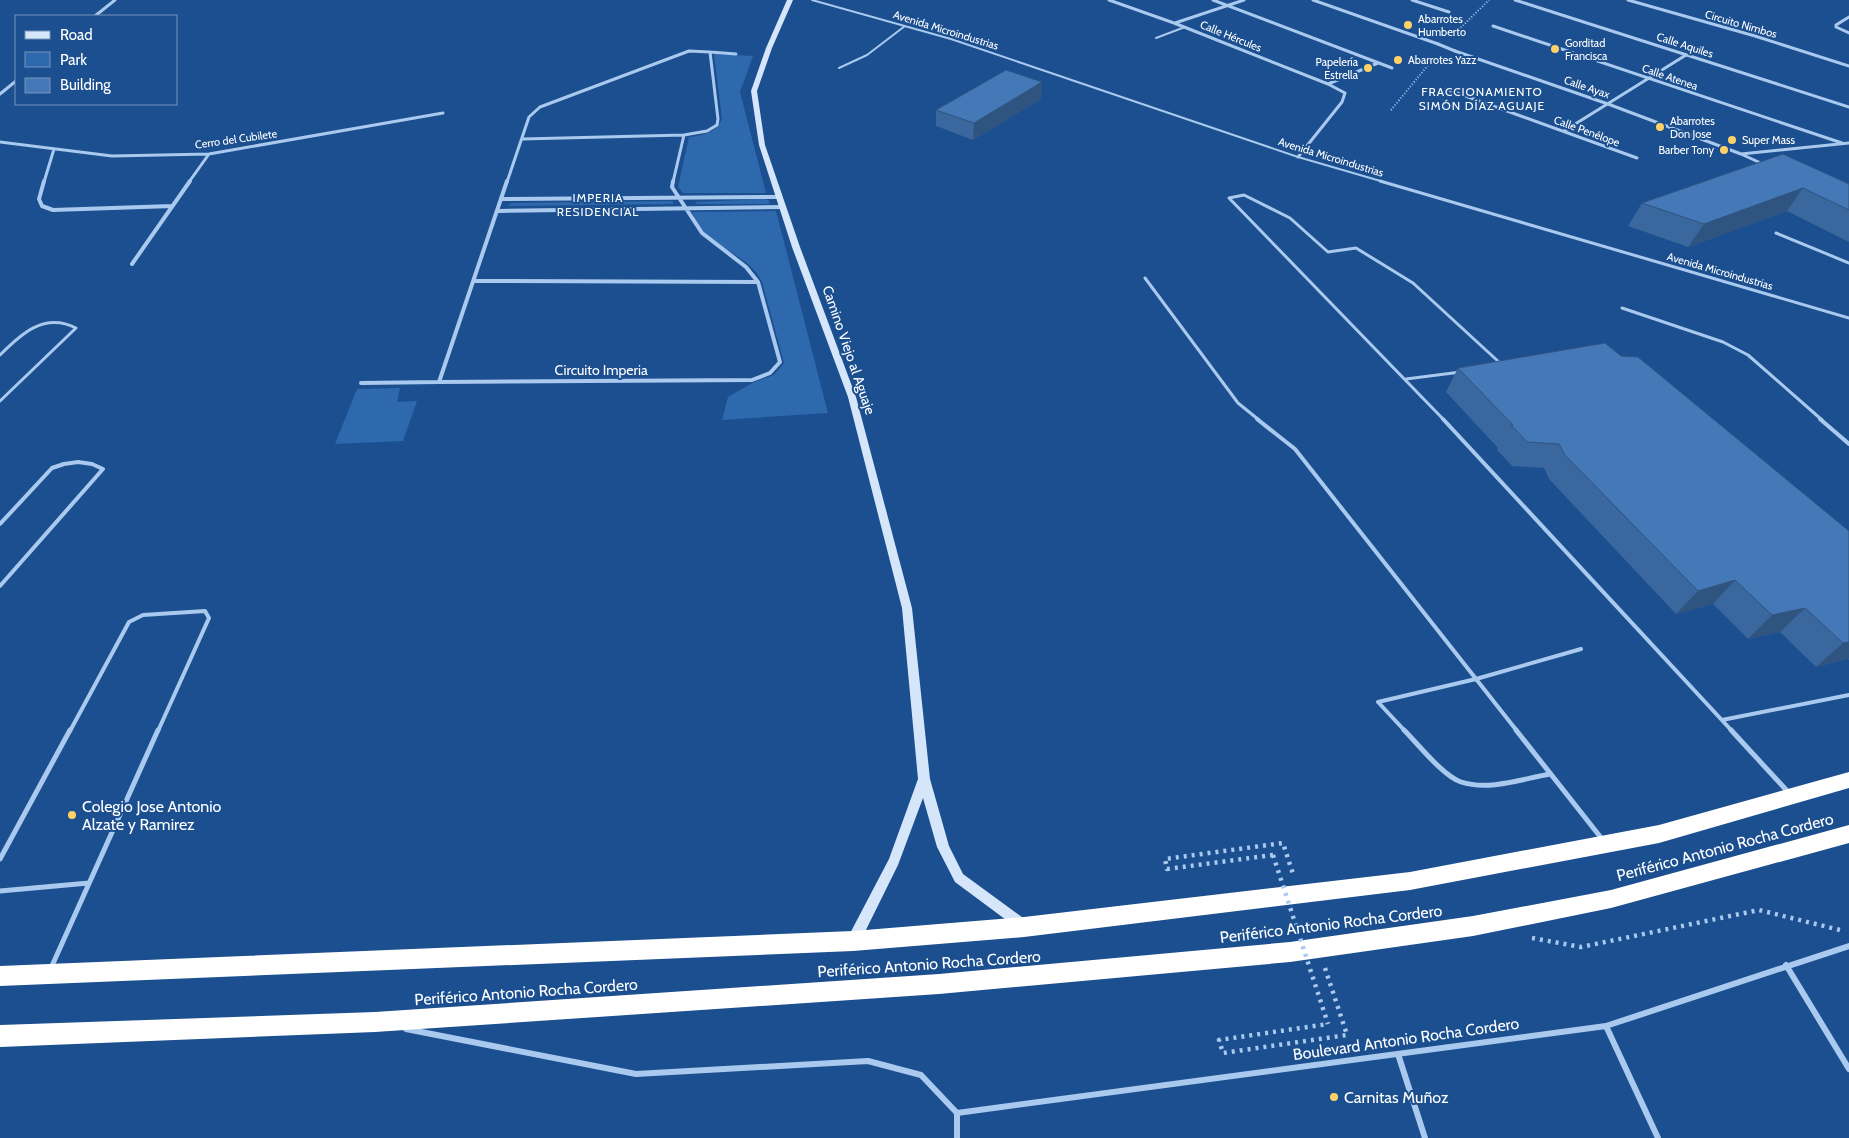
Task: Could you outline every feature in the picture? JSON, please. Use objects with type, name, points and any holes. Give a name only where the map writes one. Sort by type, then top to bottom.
[{"type":"highway","name":"Periférico Antonio Rocha Cordero","points":[[0,976],[853,941],[1024,927],[1410,881],[1660,834],[1849,780]]},
{"type":"highway","name":"Periférico Antonio Rocha Cordero","points":[[0,1036],[375,1022],[939,984],[1318,948],[1473,926],[1611,898],[1849,834]]},
{"type":"street","points":[[96,15],[115,0]]},
{"type":"street","name":"Camino Viejo al Aguaje","points":[[790,0],[769,48],[754,91],[762,146],[782,207],[852,397],[907,608],[924,779],[943,846],[959,878],[1024,927]]},
{"type":"street","name":"Calle Hércules","points":[[1109,0],[1174,23],[1328,84],[1345,93],[1342,102],[1298,157]]},
{"type":"street","points":[[1212,0],[1392,68]]},
{"type":"street","points":[[1174,23],[1244,0]]},
{"type":"street","name":"Calle Ayax","points":[[1313,0],[1608,104],[1741,154],[1767,166]]},
{"type":"street","points":[[1412,0],[1448,12]]},
{"type":"street","name":"Calle Aquiles","points":[[1515,0],[1849,107]]},
{"type":"street","name":"Circuito Nimbos","points":[[1628,0],[1755,36],[1849,66]]},
{"type":"street","points":[[1849,18],[1836,25],[1836,28],[1849,33]]},
{"type":"street","name":"Calle Atenea","points":[[1493,26],[1842,143]]},
{"type":"street","points":[[361,383],[439,382],[475,281],[529,117],[540,107],[689,51],[736,54]]},
{"type":"street","points":[[522,139],[684,135],[707,131],[717,125],[718,119],[710,52]]},
{"type":"street","points":[[1564,132],[1686,55]]},
{"type":"street","points":[[1328,84],[1378,62]]},
{"type":"street","points":[[0,94],[15,82]]},
{"type":"street","name":"Calle Penélope","points":[[1446,89],[1637,158]]},
{"type":"street","name":"Cerro del Cubilete","points":[[0,142],[112,156],[209,154],[443,113]]},
{"type":"street","points":[[678,197],[672,187],[684,135]]},
{"type":"street","points":[[1741,154],[1849,142]]},
{"type":"street","points":[[54,149],[40,199],[42,206],[53,210],[172,206]]},
{"type":"street","points":[[132,264],[209,154]]},
{"type":"street","name":"Circuito Imperia","points":[[439,382],[752,380],[770,373],[780,362],[758,282],[743,263],[705,236],[696,227],[688,209],[678,197]]},
{"type":"street","points":[[502,199],[779,197]]},
{"type":"street","points":[[498,211],[782,207]]},
{"type":"street","points":[[475,281],[758,282]]},
{"type":"street","name":"Camino Viejo al Aguaje","points":[[853,941],[894,860],[924,779]]},
{"type":"street","name":"Boulevard Antonio Rocha Cordero","points":[[957,1113],[1606,1026],[1849,946]]},
{"type":"street","points":[[1786,966],[1849,1068]]},
{"type":"street","points":[[375,1022],[636,1074],[868,1061],[922,1075],[957,1113],[957,1138]]},
{"type":"street","points":[[1606,1026],[1658,1138]]},
{"type":"street","points":[[1398,1054],[1425,1138]]},
{"type":"lane","name":"Avenida Microindustrias","points":[[812,0],[951,40],[1298,157],[1849,318]]},
{"type":"lane","points":[[839,68],[867,55],[905,26]]},
{"type":"lane","points":[[1156,38],[1184,27]]},
{"type":"lane","points":[[1761,168],[1767,166]]},
{"type":"lane","points":[[1494,367],[1503,366],[1413,283],[1356,248],[1328,252],[1290,218],[1244,194],[1229,198],[1406,379],[1792,796]]},
{"type":"lane","points":[[1776,233],[1849,264]]},
{"type":"lane","points":[[1145,278],[1238,403],[1295,449],[1606,844]]},
{"type":"lane","points":[[1622,308],[1723,342],[1748,355],[1849,444]]},
{"type":"lane","points":[[0,355],[26,330],[39,324],[70,325],[76,328],[0,401]]},
{"type":"lane","points":[[1406,379],[1466,371]]},
{"type":"lane","points":[[0,524],[52,468],[61,463],[96,464],[103,469],[0,586]]},
{"type":"lane","points":[[0,859],[129,622],[143,615],[205,611],[209,618],[48,974]]},
{"type":"lane","points":[[1550,774],[1484,786],[1460,782],[1439,767],[1378,702],[1476,679],[1581,649]]},
{"type":"lane","points":[[1722,720],[1849,695]]},
{"type":"lane","points":[[0,891],[89,883]]},
{"type":"path","points":[[1300,894],[1283,844],[1165,858],[1167,869],[1273,855],[1328,1024],[1219,1040],[1223,1053],[1346,1034],[1318,948]]},
{"type":"path","points":[[1527,937],[1581,947],[1760,910],[1849,932]]},
{"type":"green space","points":[[714,54],[753,56],[740,92],[766,193],[683,193],[678,187],[689,137],[699,136],[713,130],[722,119]]},
{"type":"green space","points":[[769,200],[770,204],[697,204],[695,202]]},
{"type":"green space","points":[[673,201],[673,204],[507,206],[512,203]]},
{"type":"green space","points":[[776,211],[828,413],[722,420],[728,397],[754,382],[774,375],[784,363],[762,282],[756,272],[740,258],[705,234],[698,226],[692,212]]},
{"type":"green space","points":[[400,388],[397,402],[417,401],[403,441],[335,444],[357,389]]},
{"type":"building","points":[[1006,70],[1042,82],[974,123],[936,110]]},
{"type":"building","points":[[1783,154],[1849,184],[1849,210],[1803,188],[1704,224],[1642,203]]},
{"type":"building","points":[[1605,343],[1621,356],[1638,357],[1849,531],[1849,642],[1843,643],[1805,608],[1772,615],[1735,580],[1698,591],[1565,455],[1559,444],[1527,442],[1458,368]]},
{"type":"place","name":"Abarrotes Humberto","points":[[1408,25]]},
{"type":"place","name":"Gorditad Francisca","points":[[1555,49]]},
{"type":"place","name":"Abarrotes Yazz","points":[[1398,60]]},
{"type":"place","name":"Papelería Estrella","points":[[1368,68]]},
{"type":"place","name":"Abarrotes Don Jose","points":[[1660,127]]},
{"type":"place","name":"Super Mass","points":[[1732,140]]},
{"type":"place","name":"Barber Tony","points":[[1724,150]]},
{"type":"place","name":"Colegio Jose Antonio Alzate y Ramirez","points":[[72,815]]},
{"type":"place","name":"Carnitas Muñoz","points":[[1334,1097]]},
{"type":"district","name":"FRACCIONAMIENTO SIMÓN DÍAZ AGUAJE","points":[[1482,98]]},
{"type":"district","name":"IMPERIA RESIDENCIAL","points":[[598,204]]}]
